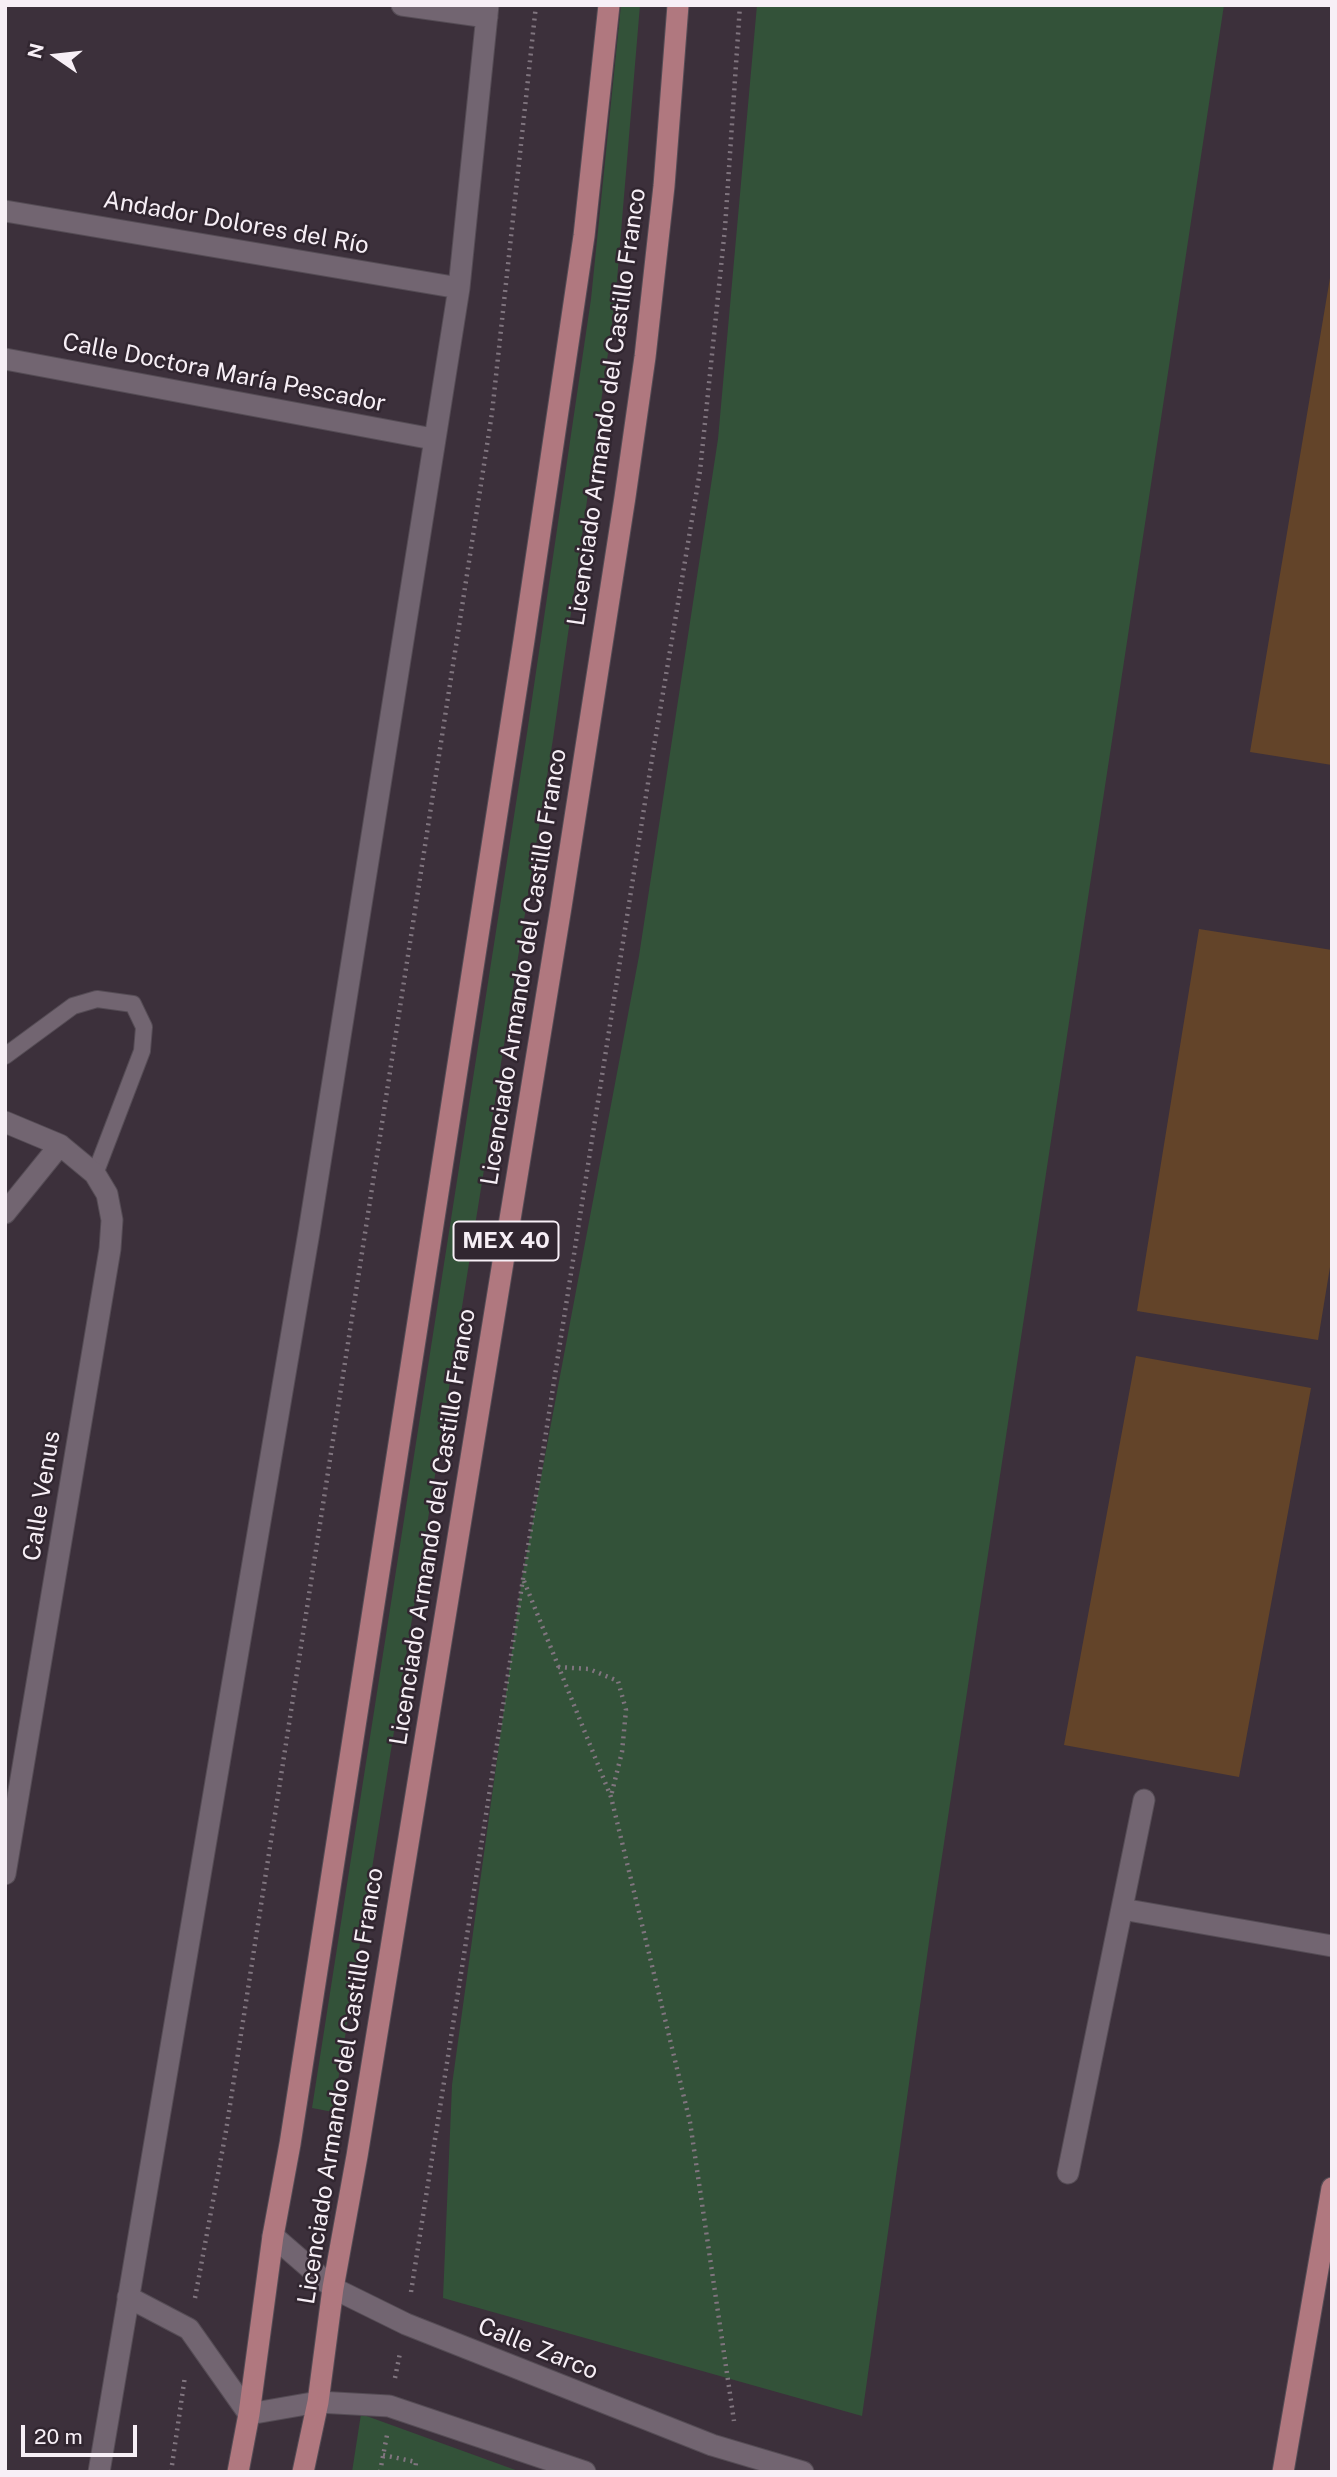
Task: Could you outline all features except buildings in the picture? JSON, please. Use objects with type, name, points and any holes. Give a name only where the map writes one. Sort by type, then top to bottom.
[{"type":"main road","name":"Licenciado Armando del Castillo Franco","points":[[237,2472],[249,2414],[273,2236],[292,2131],[526,626],[583,236],[609,5]]},
{"type":"main road","name":"Licenciado Armando del Castillo Franco","points":[[303,2472],[318,2402],[333,2288],[357,2156],[561,908],[625,497],[663,200],[678,5]]},
{"type":"main road","points":[[1283,2472],[1332,2188]]},
{"type":"street","points":[[99,2472],[309,1233],[458,288],[487,11],[402,5]]},
{"type":"street","name":"Andador Dolores del Río","points":[[5,211],[458,288]]},
{"type":"street","name":"Calle Doctora María Pescador","points":[[5,359],[433,439]]},
{"type":"street","name":"Calle Venus","points":[[5,1122],[61,1145],[95,1174],[107,1194],[112,1220],[110,1249],[6,1861]]},
{"type":"street","points":[[5,1213],[61,1145]]},
{"type":"street","points":[[1068,2173],[1144,1800]]},
{"type":"street","points":[[1122,1909],[1332,1946]]},
{"type":"street","name":"Calle Zarco","points":[[273,2236],[333,2288],[406,2324],[712,2445],[803,2472]]},
{"type":"street","points":[[128,2297],[189,2329],[249,2414],[318,2402],[389,2406],[585,2472]]},
{"type":"lane","points":[[5,1056],[73,1006],[97,999],[133,1004],[144,1027],[142,1051],[95,1174]]},
{"type":"path","points":[[171,2472],[183,2394],[189,2329],[229,2118],[492,413],[536,5]]},
{"type":"path","points":[[380,2472],[391,2409],[389,2406],[406,2324],[648,783],[700,471],[725,228],[740,5]]},
{"type":"path","points":[[522,1578],[611,1797],[690,2122],[739,2453]]},
{"type":"path","points":[[558,1667],[589,1669],[618,1681],[626,1710],[622,1752],[611,1797]]},
{"type":"path","points":[[383,2455],[415,2462],[415,2472]]},
{"type":"green space","points":[[621,5],[640,5],[615,304],[553,739],[333,2112],[312,2108],[527,733],[591,299]]},
{"type":"green space","points":[[757,5],[1224,5],[930,1935],[862,2416],[443,2298],[452,2085],[522,1578],[639,956],[718,439]]},
{"type":"green space","points":[[361,2414],[521,2472],[352,2472]]}]
